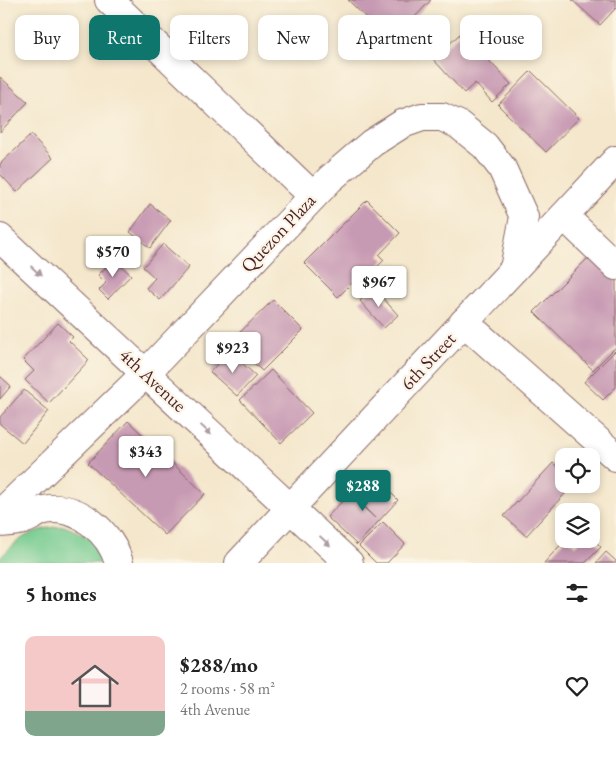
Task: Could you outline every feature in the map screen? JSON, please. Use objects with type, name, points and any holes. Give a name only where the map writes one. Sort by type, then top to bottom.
[{"type":"street","points":[[110,0],[313,196]]},
{"type":"street","name":"Quezon Plaza","points":[[0,514],[146,374],[313,196],[372,143],[402,124],[422,117],[442,117],[459,125],[485,146],[502,168],[524,217],[514,269]]},
{"type":"street","name":"6th Street","points":[[239,563],[616,160]]},
{"type":"street","points":[[564,216],[616,266]]},
{"type":"street","name":"4th Avenue","points":[[0,238],[349,563]]},
{"type":"street","points":[[464,322],[616,457]]},
{"type":"street","points":[[0,523],[23,520],[44,510],[63,509],[84,518],[102,531],[115,550],[119,563]]},
{"type":"green space","points":[[64,526],[90,539],[98,548],[106,563],[0,563],[0,558],[8,550],[29,534],[44,529]]},
{"type":"building","points":[[348,0],[431,0],[417,15],[363,15]]},
{"type":"building","points":[[572,0],[616,0],[616,8],[600,25]]},
{"type":"building","points":[[460,34],[460,60],[488,60],[511,84],[492,102],[475,83],[464,93],[434,60],[450,60],[450,43]]},
{"type":"building","points":[[531,71],[579,118],[546,152],[498,105]]},
{"type":"building","points":[[0,77],[28,102],[0,132]]},
{"type":"building","points":[[31,135],[53,158],[17,192],[0,174],[0,164]]},
{"type":"building","points":[[367,200],[400,233],[379,255],[384,260],[362,282],[358,277],[338,297],[304,263]]},
{"type":"building","points":[[150,204],[171,220],[150,248],[130,232]]},
{"type":"building","points":[[163,244],[189,267],[160,300],[146,288],[155,278],[143,267]]},
{"type":"building","points":[[591,255],[616,280],[616,347],[593,370],[534,312]]},
{"type":"building","points":[[114,259],[131,275],[108,299],[99,290],[106,283],[98,275]]},
{"type":"building","points":[[374,288],[398,315],[384,328],[360,301]]},
{"type":"building","points":[[273,300],[303,330],[262,371],[231,341]]},
{"type":"building","points":[[58,323],[73,337],[69,341],[89,360],[49,403],[25,380],[34,371],[23,360]]},
{"type":"building","points":[[616,350],[616,387],[603,400],[584,382]]},
{"type":"building","points":[[229,351],[256,376],[237,396],[210,372]]},
{"type":"building","points":[[271,370],[312,413],[281,443],[240,400]]},
{"type":"building","points":[[0,376],[11,386],[0,399]]},
{"type":"building","points":[[24,390],[49,411],[23,443],[0,424],[0,417]]},
{"type":"building","points":[[128,421],[205,494],[165,535],[88,463]]},
{"type":"building","points":[[553,463],[555,465],[555,493],[566,493],[526,536],[504,516]]},
{"type":"building","points":[[379,481],[398,500],[357,545],[327,517],[349,494],[375,518],[359,502]]},
{"type":"building","points":[[383,522],[405,544],[387,563],[376,563],[359,546]]},
{"type":"building","points":[[558,548],[600,548],[585,563],[544,563]]},
{"type":"building","points":[[606,552],[616,563],[596,563]]}]
